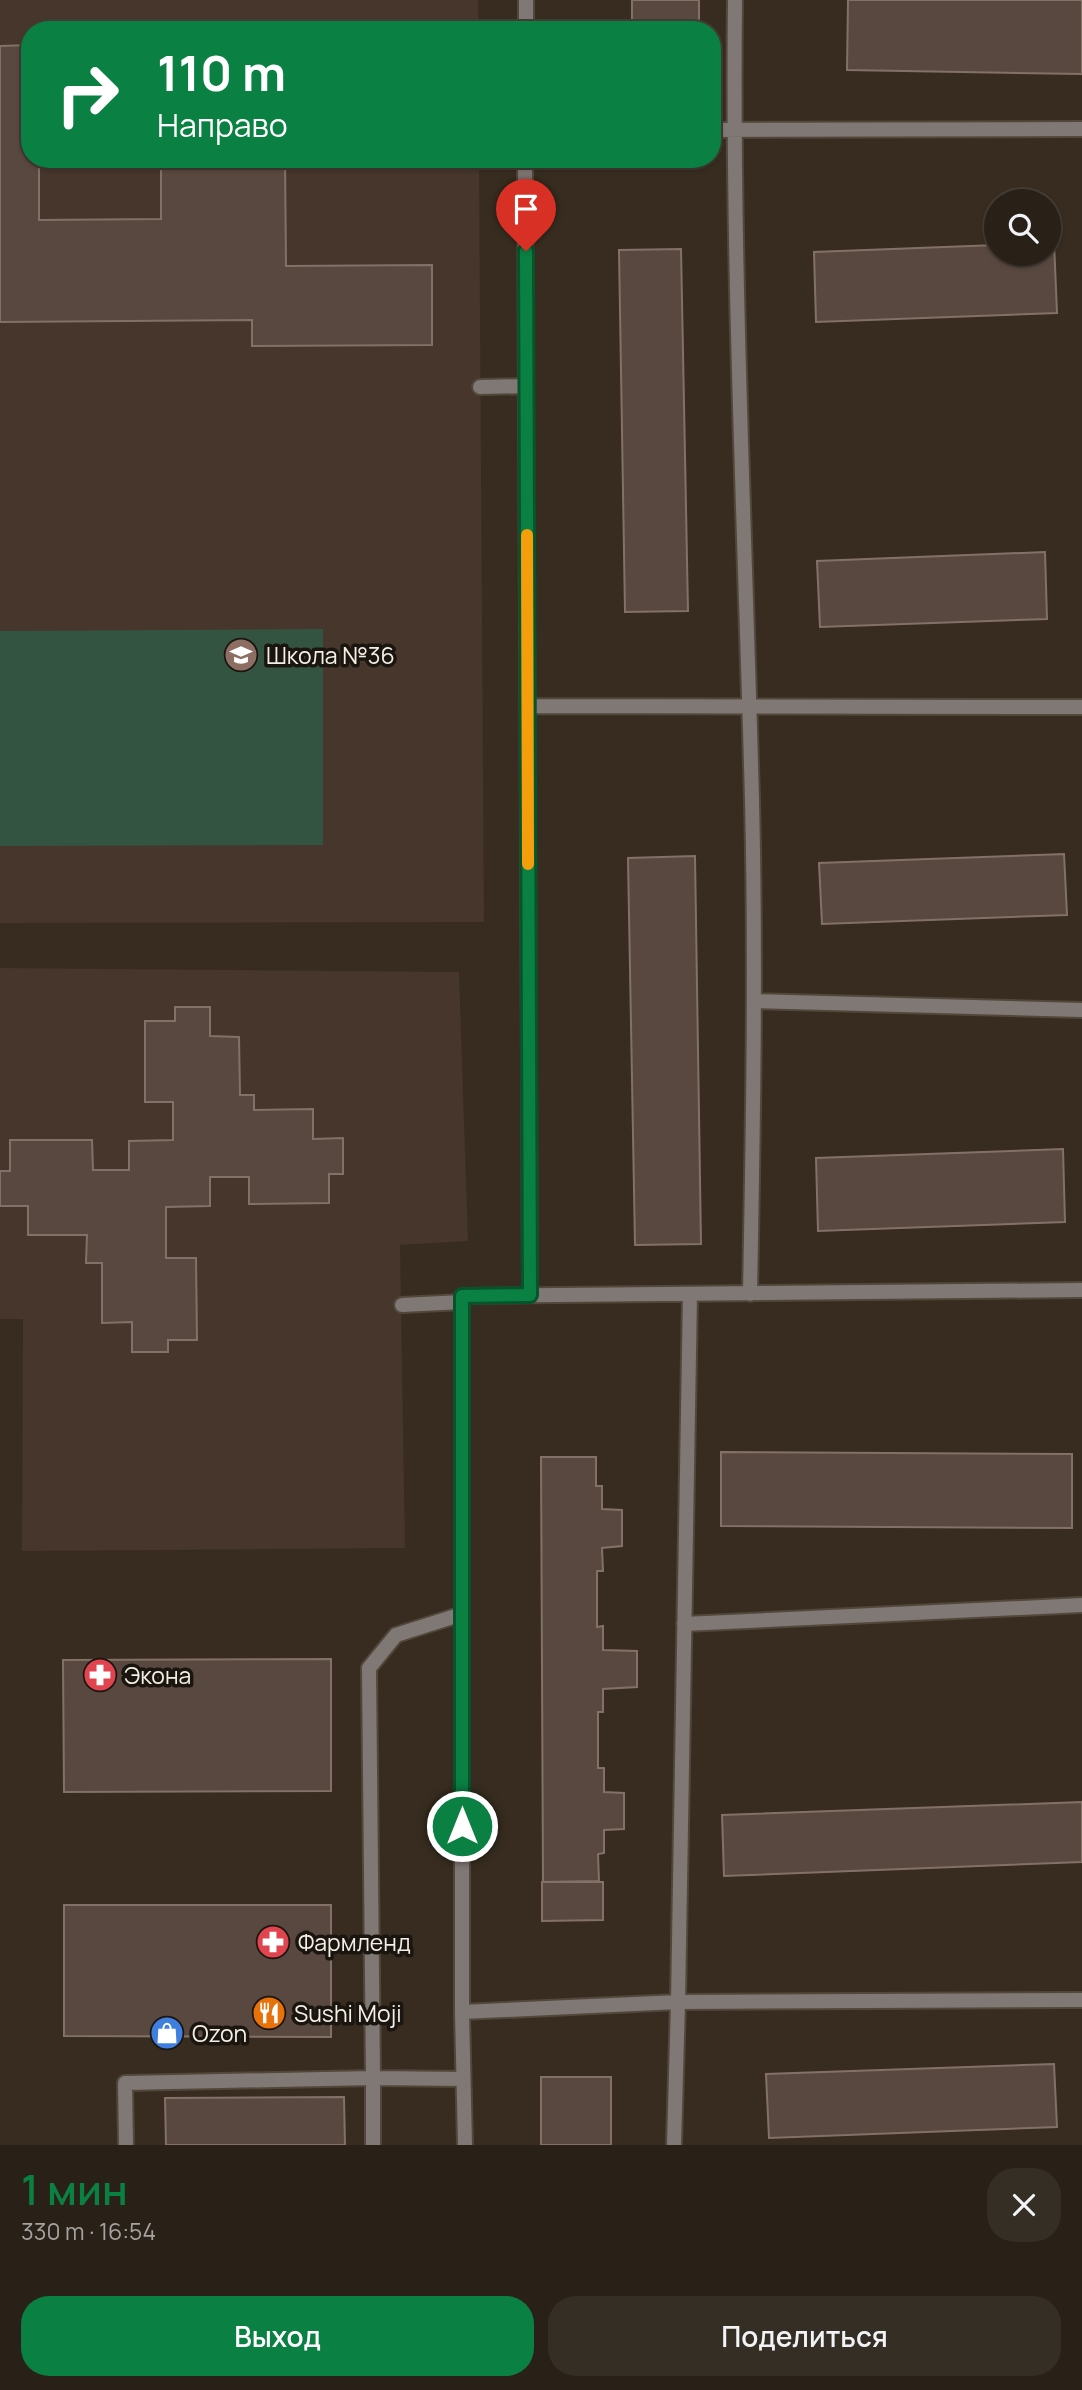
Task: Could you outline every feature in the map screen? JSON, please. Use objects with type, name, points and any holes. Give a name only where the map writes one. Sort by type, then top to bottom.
[{"type":"lane","points":[[526,0],[526,21]]},
{"type":"lane","points":[[735,0],[734,129],[754,1001],[750,1294]]},
{"type":"lane","points":[[721,130],[1082,129]]},
{"type":"lane","points":[[525,168],[530,1295]]},
{"type":"lane","points":[[480,387],[526,386]]},
{"type":"lane","points":[[528,706],[1082,707]]},
{"type":"lane","points":[[754,1001],[1082,1010]]},
{"type":"lane","points":[[464,2145],[462,1296],[1082,1290]]},
{"type":"lane","points":[[674,2145],[690,1294]]},
{"type":"lane","points":[[402,1305],[462,1302]]},
{"type":"lane","points":[[684,1624],[1082,1605]]},
{"type":"lane","points":[[373,2145],[369,1668],[396,1635],[462,1614]]},
{"type":"lane","points":[[462,2012],[678,2002],[1082,2000]]},
{"type":"lane","points":[[126,2145],[125,2083],[463,2079]]},
{"type":"shaded area","name":"Школа №36","points":[[0,0],[478,0],[478,21],[21,21],[21,168],[479,168],[484,922],[0,923]]},
{"type":"shaded area","points":[[0,968],[459,972],[468,1241],[400,1245],[405,1548],[22,1551],[23,1319],[0,1319]]},
{"type":"green space","points":[[323,629],[323,845],[0,846],[0,631]]},
{"type":"building","points":[[632,0],[699,0],[699,21],[632,21]]},
{"type":"building","points":[[848,0],[1082,0],[1082,74],[847,70]]},
{"type":"building","points":[[21,45],[21,168],[39,168],[39,220],[161,219],[161,168],[285,168],[286,266],[432,265],[432,345],[252,346],[252,320],[0,322],[0,46]]},
{"type":"building","points":[[984,245],[984,266],[1055,266],[1057,313],[816,322],[814,252]]},
{"type":"building","points":[[681,249],[688,611],[625,612],[619,250]]},
{"type":"building","points":[[1045,552],[1047,619],[820,627],[817,561]]},
{"type":"building","points":[[1064,854],[1067,915],[822,924],[819,863]]},
{"type":"building","points":[[695,856],[701,1244],[635,1245],[628,858]]},
{"type":"building","points":[[175,1007],[210,1007],[210,1036],[239,1037],[240,1095],[254,1095],[254,1110],[313,1109],[313,1139],[343,1138],[343,1174],[329,1174],[329,1203],[249,1204],[249,1177],[210,1177],[210,1206],[166,1207],[166,1258],[196,1258],[197,1340],[168,1340],[168,1352],[132,1352],[132,1322],[102,1323],[102,1263],[86,1263],[87,1235],[28,1235],[28,1206],[0,1206],[0,1171],[10,1171],[10,1140],[92,1140],[93,1170],[129,1170],[129,1141],[173,1140],[173,1102],[145,1102],[145,1021],[175,1021]]},
{"type":"building","points":[[1063,1149],[1065,1222],[818,1231],[816,1158]]},
{"type":"building","points":[[721,1452],[1072,1454],[1072,1528],[721,1526]]},
{"type":"building","points":[[541,1457],[596,1457],[596,1486],[602,1486],[602,1509],[622,1510],[622,1546],[602,1548],[603,1571],[597,1571],[597,1627],[603,1626],[603,1650],[637,1651],[637,1687],[603,1689],[603,1712],[598,1712],[598,1768],[604,1768],[604,1792],[624,1793],[624,1829],[604,1830],[604,1853],[598,1854],[599,1881],[543,1882]]},
{"type":"building","points":[[331,1659],[331,1791],[64,1792],[63,1660]]},
{"type":"building","points":[[1082,1802],[1082,1862],[724,1876],[722,1815]]},
{"type":"building","points":[[542,1882],[603,1882],[603,1920],[542,1921]]},
{"type":"building","points":[[64,1905],[331,1905],[331,2037],[64,2036]]},
{"type":"building","points":[[1054,2064],[1057,2127],[769,2138],[766,2074]]},
{"type":"building","points":[[541,2077],[611,2077],[611,2145],[541,2145]]},
{"type":"building","points":[[344,2097],[345,2145],[166,2145],[165,2098]]},
{"type":"slow traffic","points":[[527,535],[528,864]]},
{"type":"place","name":"Школа №36","points":[[241,655]]},
{"type":"place","name":"Экона","points":[[100,1675]]},
{"type":"place","name":"Фармленд","points":[[273,1942]]},
{"type":"place","name":"Sushi Moji","points":[[269,2013]]},
{"type":"place","name":"Ozon","points":[[167,2033]]},
{"type":"route","points":[[462,1826],[462,1296],[530,1295],[526,251]]}]
